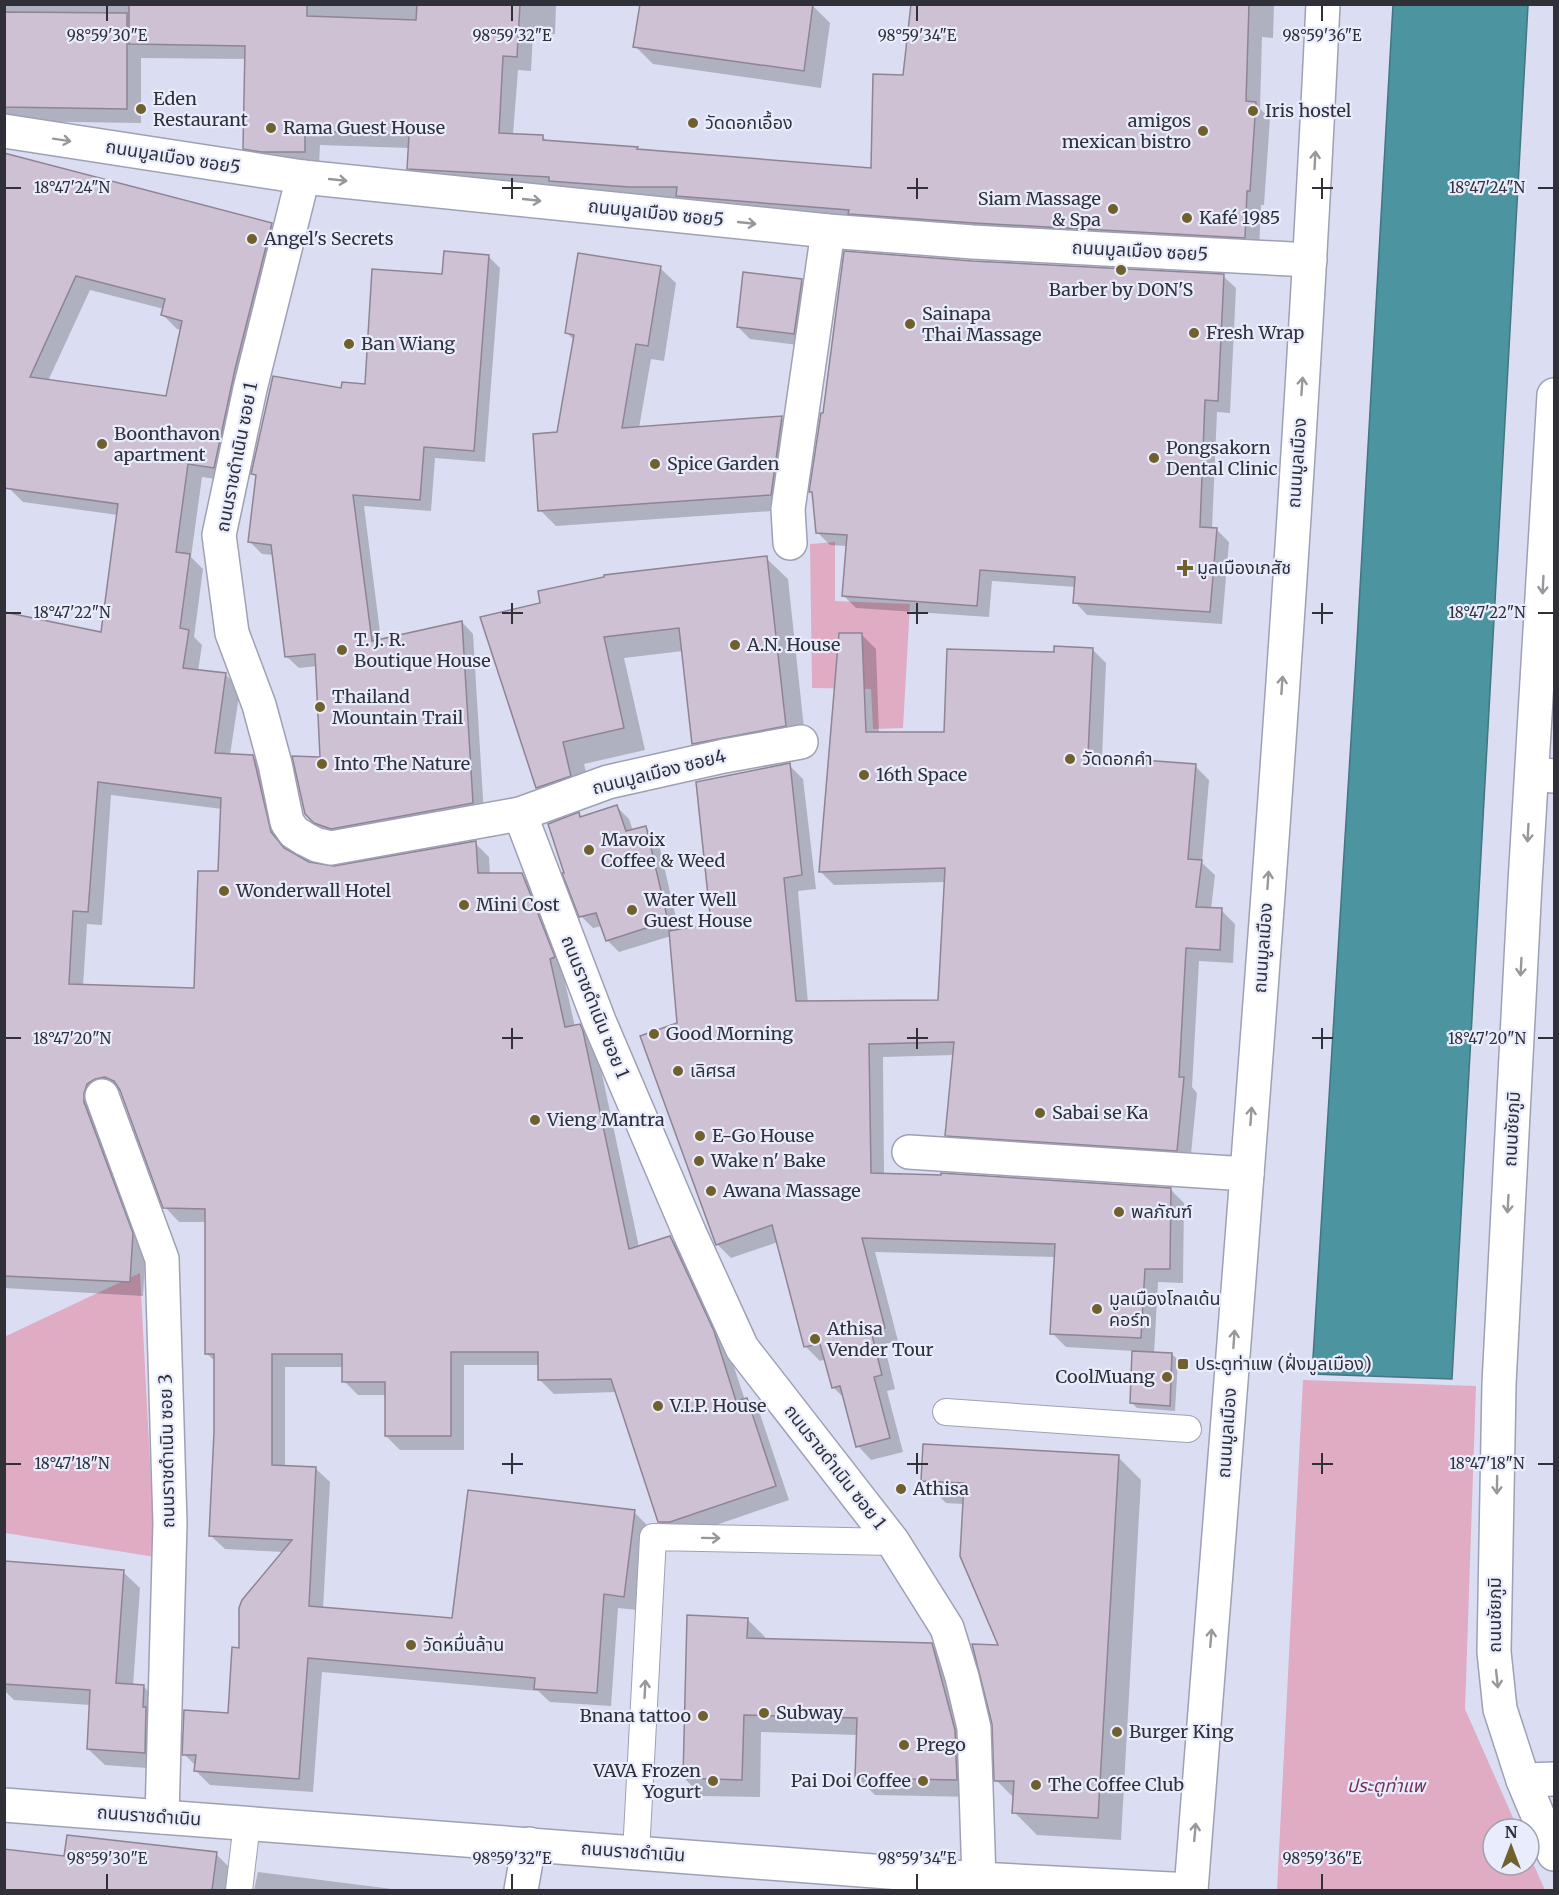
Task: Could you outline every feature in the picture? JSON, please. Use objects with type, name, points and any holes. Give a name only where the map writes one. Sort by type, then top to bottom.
[{"type":"street","name":"ถนนมูลเมือง","points":[[1191,1890],[1247,1174],[1310,260],[1325,9]]},
{"type":"street","name":"ถนนมูลเมือง ซอย5","points":[[4,131],[303,177],[828,231],[973,242],[1310,260]]},
{"type":"street","name":"ถนนราชดำเนิน ซอย 1","points":[[303,177],[250,389],[219,535],[232,633],[258,705],[287,822],[294,832],[305,839],[331,849],[520,814],[599,1021],[690,1234],[742,1348],[893,1542],[947,1628],[974,1728],[979,1878]]},
{"type":"street","points":[[790,543],[788,510],[828,231]]},
{"type":"street","name":"ถนนชัยภูมิ","points":[[1554,415],[1543,775],[1499,1384],[1494,1652],[1500,1709],[1539,1779],[1554,1854]]},
{"type":"street","name":"ถนนมูลเมือง ซอย4","points":[[520,814],[608,782],[723,756],[801,742]]},
{"type":"street","name":"ถนนราชดำเนิน ซอย 3","points":[[102,1096],[162,1259],[170,1523],[162,1816]]},
{"type":"street","points":[[909,1152],[1247,1174]]},
{"type":"street","name":"ถนนราชดำเนิน","points":[[4,1805],[979,1878],[1191,1890]]},
{"type":"street","points":[[522,1890],[529,1844]]},
{"type":"lane","points":[[946,1412],[1188,1429]]},
{"type":"lane","points":[[636,1852],[653,1537],[893,1542]]},
{"type":"lane","points":[[239,1890],[247,1823]]},
{"type":"green space","points":[[835,542],[835,601],[910,604],[903,728],[873,729],[871,689],[812,688],[810,544]]},
{"type":"green space","points":[[140,1273],[155,1557],[5,1533],[4,1337]]},
{"type":"green space","name":"ประตูท่าแพ","points":[[1303,1380],[1476,1386],[1465,1709],[1513,1817],[1481,1817],[1481,1877],[1539,1877],[1545,1890],[1277,1890]]},
{"type":"water","points":[[1393,5],[1528,5],[1452,1379],[1312,1374]]},
{"type":"building","points":[[129,4],[307,4],[307,16],[416,20],[417,4],[520,4],[517,57],[503,56],[499,133],[543,135],[543,140],[638,147],[637,149],[871,168],[873,74],[903,75],[911,4],[1249,4],[1246,101],[1256,102],[1245,238],[848,214],[849,210],[676,196],[677,187],[629,187],[549,181],[549,177],[407,169],[409,135],[305,131],[305,152],[261,152],[243,149],[245,46],[129,44]]},
{"type":"building","points":[[640,4],[813,4],[804,71],[633,47]]},
{"type":"building","points":[[4,12],[127,13],[127,109],[4,107]]},
{"type":"building","points":[[4,153],[272,223],[235,369],[214,468],[188,464],[176,552],[190,554],[180,628],[189,630],[183,668],[226,673],[215,753],[253,755],[271,832],[284,848],[309,862],[334,866],[476,841],[478,873],[522,873],[555,957],[550,959],[565,1027],[580,1024],[583,1031],[629,1249],[670,1236],[714,1331],[736,1401],[747,1398],[776,1486],[670,1522],[658,1522],[611,1379],[538,1380],[538,1352],[451,1352],[451,1436],[385,1436],[385,1382],[342,1382],[342,1354],[272,1354],[272,1465],[316,1467],[309,1606],[452,1618],[468,1490],[635,1510],[624,1597],[604,1594],[597,1693],[534,1689],[535,1678],[308,1658],[299,1779],[194,1771],[196,1755],[182,1755],[184,1710],[228,1713],[232,1647],[239,1648],[239,1608],[242,1600],[292,1540],[209,1536],[214,1432],[214,1354],[205,1354],[205,1209],[163,1208],[120,1090],[114,1081],[105,1077],[87,1084],[84,1102],[133,1233],[130,1282],[4,1276],[4,612],[101,632],[118,504],[4,488]],"holes":[[[76,276],[165,299],[161,315],[182,321],[166,396],[30,377]],[[98,782],[221,798],[218,871],[198,871],[194,988],[69,984],[73,911],[88,912]]]},
{"type":"building","points":[[444,251],[489,255],[474,451],[424,447],[420,500],[353,495],[372,641],[462,621],[473,803],[331,829],[314,823],[305,814],[292,756],[320,757],[315,654],[285,657],[271,545],[248,542],[256,475],[251,474],[273,376],[341,388],[342,382],[365,384],[372,269],[442,274]]},
{"type":"building","points":[[844,251],[972,261],[1224,274],[1218,401],[1205,400],[1200,527],[1217,528],[1210,612],[1073,603],[1075,577],[980,570],[977,606],[842,596],[847,535],[816,533],[812,492],[809,492],[821,413],[823,413]]},
{"type":"building","points":[[578,253],[661,266],[648,346],[636,344],[622,428],[782,416],[771,495],[538,511],[533,434],[557,432],[574,335],[565,333]]},
{"type":"building","points":[[743,272],[802,279],[794,334],[737,327]]},
{"type":"building","points":[[767,556],[786,726],[692,744],[679,628],[604,637],[624,728],[563,742],[571,776],[536,788],[480,617],[540,603],[538,591],[604,577],[604,575]]},
{"type":"building","points":[[839,633],[862,633],[866,732],[944,732],[947,649],[1054,652],[1054,646],[1093,648],[1088,756],[1196,764],[1188,859],[1202,860],[1196,907],[1222,908],[1220,950],[1186,948],[1179,1077],[1184,1077],[1177,1151],[945,1136],[954,1042],[869,1044],[871,1173],[941,1175],[941,1173],[1171,1188],[1170,1269],[1145,1269],[1141,1338],[1050,1334],[1055,1244],[862,1238],[885,1328],[871,1331],[882,1375],[874,1377],[890,1438],[856,1447],[840,1386],[832,1388],[820,1344],[804,1347],[772,1225],[716,1245],[640,1036],[677,1023],[669,931],[711,924],[696,782],[790,763],[802,875],[784,878],[796,1001],[938,1000],[945,868],[819,872]]},
{"type":"building","points":[[617,805],[626,831],[646,826],[668,921],[606,941],[596,913],[579,917],[562,873],[564,873],[548,824],[579,812],[580,817]]},
{"type":"building","points":[[1132,1351],[1172,1353],[1170,1406],[1130,1403]]},
{"type":"building","points":[[923,1444],[1119,1455],[1098,1818],[1012,1813],[1014,1781],[994,1781],[992,1724],[972,1644],[998,1645],[960,1556],[964,1483],[921,1481]]},
{"type":"building","points":[[4,1561],[124,1570],[116,1683],[144,1685],[145,1753],[87,1749],[90,1690],[4,1684]]},
{"type":"building","points":[[687,1615],[748,1618],[747,1638],[932,1643],[955,1730],[957,1780],[855,1778],[857,1718],[744,1715],[742,1780],[683,1778]]},
{"type":"building","points":[[67,1835],[217,1852],[212,1890],[4,1890],[4,1849],[64,1856]]},
{"type":"place","name":"Eden Restaurant","points":[[141,109]]},
{"type":"place","name":"Iris hostel","points":[[1253,111]]},
{"type":"place","name":"วัดดอกเอื้อง","points":[[693,123]]},
{"type":"place","name":"Rama Guest House","points":[[271,128]]},
{"type":"place","name":"amigos mexican bistro","points":[[1203,131]]},
{"type":"place","name":"Siam Massage & Spa","points":[[1113,209]]},
{"type":"place","name":"Kafé 1985","points":[[1187,218]]},
{"type":"place","name":"Angel's Secrets","points":[[252,239]]},
{"type":"place","name":"Barber by DON'S","points":[[1121,270]]},
{"type":"place","name":"Sainapa Thai Massage","points":[[910,324]]},
{"type":"place","name":"Fresh Wrap","points":[[1194,333]]},
{"type":"place","name":"Ban Wiang","points":[[349,344]]},
{"type":"place","name":"Boonthavon apartment","points":[[102,444]]},
{"type":"place","name":"Pongsakorn Dental Clinic","points":[[1154,458]]},
{"type":"place","name":"Spice Garden","points":[[655,464]]},
{"type":"place","name":"มูลเมืองเภสัช","points":[[1185,568]]},
{"type":"place","name":"A.N. House","points":[[735,645]]},
{"type":"place","name":"T. J. R. Boutique House","points":[[342,650]]},
{"type":"place","name":"Thailand Mountain Trail","points":[[320,707]]},
{"type":"place","name":"วัดดอกคำ","points":[[1070,759]]},
{"type":"place","name":"Into The Nature","points":[[322,764]]},
{"type":"place","name":"16th Space","points":[[864,775]]},
{"type":"place","name":"Mavoix Coffee & Weed","points":[[589,850]]},
{"type":"place","name":"Wonderwall Hotel","points":[[224,891]]},
{"type":"place","name":"Mini Cost","points":[[464,905]]},
{"type":"place","name":"Water Well Guest House","points":[[632,910]]},
{"type":"place","name":"Good Morning","points":[[654,1034]]},
{"type":"place","name":"เลิศรส","points":[[678,1071]]},
{"type":"place","name":"Sabai se Ka","points":[[1040,1113]]},
{"type":"place","name":"Vieng Mantra","points":[[535,1120]]},
{"type":"place","name":"E-Go House","points":[[700,1136]]},
{"type":"place","name":"Wake n' Bake","points":[[699,1161]]},
{"type":"place","name":"Awana Massage","points":[[711,1191]]},
{"type":"place","name":"พลภัณฑ์","points":[[1119,1212]]},
{"type":"place","name":"มูลเมืองโกลเด้น คอร์ท","points":[[1097,1309]]},
{"type":"place","name":"Athisa Vender Tour","points":[[815,1339]]},
{"type":"place","name":"ประตูท่าแพ (ฝั่งมูลเมือง)","points":[[1183,1364]]},
{"type":"place","name":"CoolMuang","points":[[1167,1377]]},
{"type":"place","name":"V.I.P. House","points":[[658,1406]]},
{"type":"place","name":"Athisa","points":[[901,1489]]},
{"type":"place","name":"วัดหมื่นล้าน","points":[[411,1645]]},
{"type":"place","name":"Subway","points":[[764,1713]]},
{"type":"place","name":"Bnana tattoo","points":[[703,1716]]},
{"type":"place","name":"Burger King","points":[[1117,1732]]},
{"type":"place","name":"Prego","points":[[904,1745]]},
{"type":"place","name":"VAVA Frozen Yogurt","points":[[713,1781]]},
{"type":"place","name":"Pai Doi Coffee","points":[[923,1781]]},
{"type":"place","name":"The Coffee Club","points":[[1036,1785]]}]
